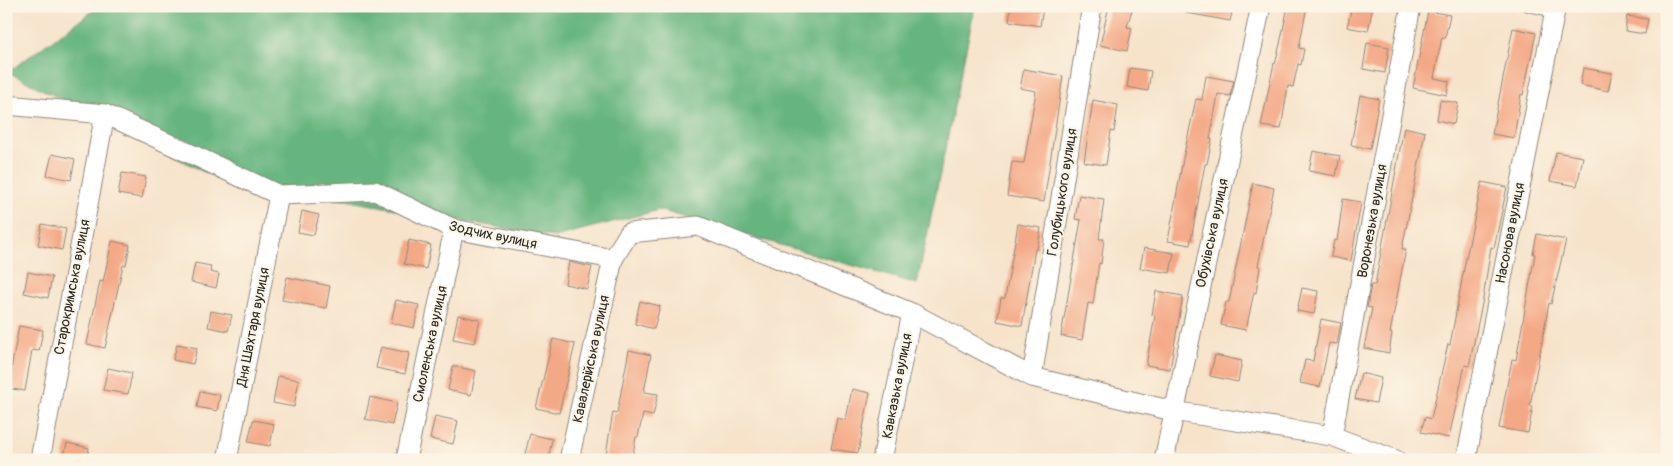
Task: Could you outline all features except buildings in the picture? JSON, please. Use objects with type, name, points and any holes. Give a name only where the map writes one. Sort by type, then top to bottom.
[{"type":"street","name":"Голубицького вулиця","points":[[1032,377],[1092,6]]},
{"type":"street","name":"Обухівська вулиця","points":[[1164,460],[1261,6]]},
{"type":"street","name":"Воронезька вулиця","points":[[1332,436],[1411,6]]},
{"type":"street","name":"Насонова вулиця","points":[[1466,460],[1555,9]]},
{"type":"street","name":"Зодчих вулиця","points":[[6,105],[105,114],[279,195],[375,191],[454,229],[613,259]]},
{"type":"street","name":"Старокримська вулиця","points":[[40,460],[105,114]]},
{"type":"street","name":"Дня Шахтаря вулиця","points":[[227,460],[279,195]]},
{"type":"street","points":[[613,259],[628,233],[698,226],[912,313],[1032,377],[1173,411],[1332,436],[1396,460]]},
{"type":"street","name":"Смоленська вулиця","points":[[406,460],[454,229]]},
{"type":"street","name":"Кавалерійська вулиця","points":[[569,460],[613,259]]},
{"type":"street","name":"Кавказька вулиця","points":[[882,460],[912,313]]},
{"type":"lane","points":[[1528,6],[1555,9]]},
{"type":"green space","points":[[100,6],[975,6],[917,284],[659,210],[554,237],[214,177],[8,72]]}]
